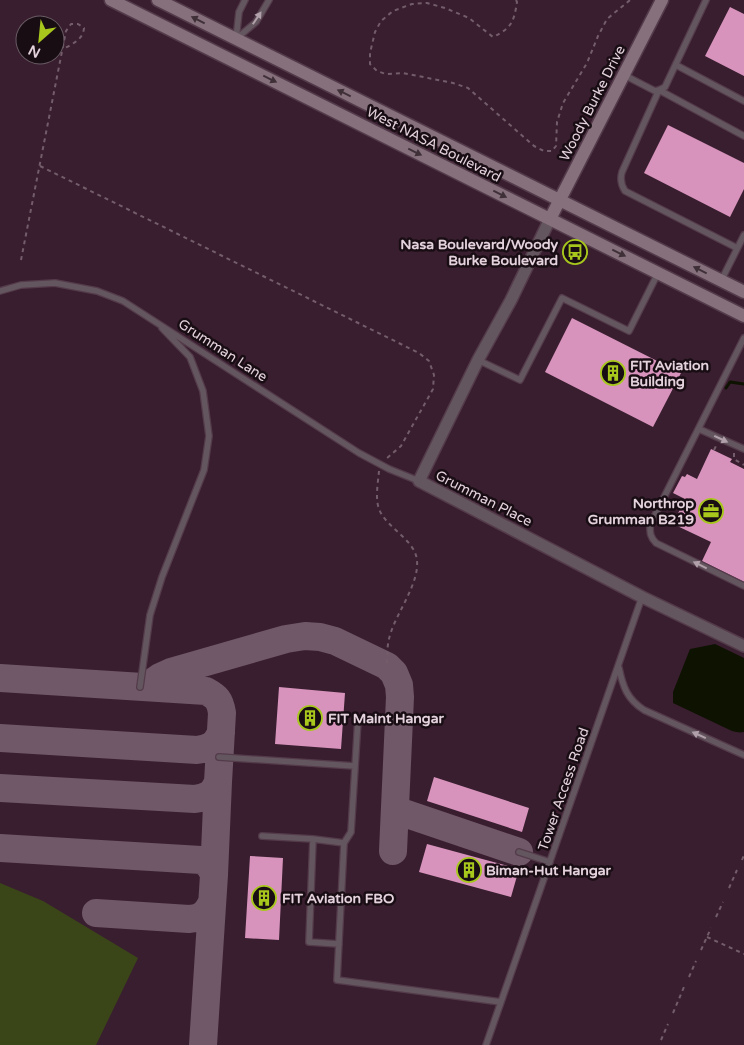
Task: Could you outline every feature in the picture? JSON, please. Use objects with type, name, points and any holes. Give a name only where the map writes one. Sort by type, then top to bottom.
[{"type":"main road","name":"West NASA Boulevard","points":[[112,0],[744,316]]},
{"type":"main road","name":"West NASA Boulevard","points":[[158,0],[744,292]]},
{"type":"main road","name":"Woody Burke Drive","points":[[550,219],[662,0]]},
{"type":"main road","points":[[226,58],[236,39]]},
{"type":"street","name":"Grumman Place","points":[[550,219],[419,481],[642,597],[744,646]]},
{"type":"lane","points":[[236,39],[238,12],[245,0]]},
{"type":"lane","points":[[236,39],[256,22],[269,0]]},
{"type":"lane","points":[[624,75],[655,91],[665,87],[706,0]]},
{"type":"lane","points":[[676,65],[744,101]]},
{"type":"lane","points":[[659,90],[744,136]]},
{"type":"lane","points":[[659,90],[622,172],[622,188],[737,248]]},
{"type":"lane","points":[[721,281],[744,234]]},
{"type":"lane","points":[[478,360],[520,380],[562,298],[629,331],[658,273]]},
{"type":"lane","name":"Grumman Lane","points":[[0,291],[21,285],[55,283],[123,300],[351,447],[389,469],[419,481]]},
{"type":"lane","points":[[140,687],[150,615],[162,577],[204,470],[209,436],[203,392],[190,357],[153,319]]},
{"type":"lane","points":[[744,338],[650,525],[650,534],[656,543],[744,586]]},
{"type":"lane","points":[[699,429],[744,450]]},
{"type":"lane","name":"Tower Access Road","points":[[486,1045],[642,597]]},
{"type":"lane","points":[[619,666],[622,684],[638,706],[744,755]]},
{"type":"lane","points":[[358,719],[351,832],[344,842],[337,980],[502,1002]]},
{"type":"lane","points":[[219,757],[355,766]]},
{"type":"lane","points":[[262,836],[344,842]]},
{"type":"lane","points":[[313,839],[308,942],[339,944]]},
{"type":"lane","points":[[520,852],[550,862]]},
{"type":"path","points":[[516,0],[514,19],[504,32],[493,37],[469,18],[427,3],[412,4],[393,11],[381,21],[375,32],[370,53],[370,64],[377,71],[386,74],[403,72],[468,88],[534,146],[544,151],[552,151],[556,146],[557,122],[563,103],[587,63],[607,19],[630,0]]},
{"type":"path","points":[[72,24],[78,24],[84,28],[84,34],[77,41],[63,49],[66,31],[72,24]]},
{"type":"path","points":[[21,260],[60,65]]},
{"type":"path","points":[[40,166],[419,353],[429,361],[434,375],[433,389],[402,446],[380,464],[377,493],[379,508],[384,518],[411,546],[417,558],[418,570],[390,632],[386,666]]},
{"type":"path","points":[[714,450],[717,444]]},
{"type":"path","points":[[734,452],[734,459],[744,465]]},
{"type":"path","points":[[742,860],[744,855]]},
{"type":"path","points":[[729,888],[737,870]]},
{"type":"path","points":[[716,917],[723,902]]},
{"type":"path","points":[[701,950],[711,928]]},
{"type":"path","points":[[707,937],[744,954]]},
{"type":"path","points":[[689,977],[696,961]]},
{"type":"path","points":[[673,1013],[684,987]]},
{"type":"path","points":[[661,1040],[668,1024]]},
{"type":"green space","points":[[0,883],[43,901],[138,958],[96,1045],[0,1045]]},
{"type":"shaded area","points":[[715,644],[744,658],[744,732],[732,731],[673,703],[673,692],[690,649]]},
{"type":"building","points":[[730,7],[744,14],[744,76],[705,56]]},
{"type":"building","points":[[668,125],[744,163],[744,189],[730,217],[644,173]]},
{"type":"building","name":"FIT Aviation Building","points":[[572,318],[681,373],[653,427],[545,372]]},
{"type":"building","name":"Northrop Grumman B219","points":[[711,449],[732,459],[730,462],[744,469],[744,582],[702,561],[711,542],[673,524],[685,499],[673,493],[682,476],[685,477],[687,474],[697,479]]},
{"type":"building","name":"FIT Maint Hangar","points":[[279,687],[345,693],[341,749],[275,744]]},
{"type":"building","name":"Biman-Hut Hangar","points":[[434,777],[529,808],[522,832],[427,801]]},
{"type":"building","name":"Biman-Hut Hangar","points":[[427,844],[519,869],[511,897],[419,872]]},
{"type":"building","name":"FIT Aviation FBO","points":[[250,856],[283,858],[279,940],[245,938]]},
{"type":"waterway","points":[[726,388],[730,382],[744,384]]},
{"type":"taxiway","points":[[144,686],[171,672],[286,639],[305,636],[335,641],[387,666],[394,673],[399,685],[400,697],[393,851]]},
{"type":"taxiway","points":[[0,678],[206,691],[219,702],[222,713],[203,1045]]},
{"type":"taxiway","points":[[0,738],[197,750],[212,745],[221,733]]},
{"type":"taxiway","points":[[0,788],[195,799],[210,794],[218,782]]},
{"type":"taxiway","points":[[395,810],[519,852]]},
{"type":"taxiway","points":[[0,848],[201,860],[209,866],[214,875]]},
{"type":"taxiway","points":[[96,913],[189,919],[203,914],[212,902]]},
{"type":"place","name":"Nasa Boulevard/Woody Burke Boulevard","points":[[575,252]]},
{"type":"place","name":"FIT Aviation Building","points":[[613,373]]},
{"type":"place","name":"Northrop Grumman B219","points":[[711,511]]},
{"type":"place","name":"FIT Maint Hangar","points":[[310,718]]},
{"type":"place","name":"Biman-Hut Hangar","points":[[469,870]]},
{"type":"place","name":"FIT Aviation FBO","points":[[264,898]]}]
